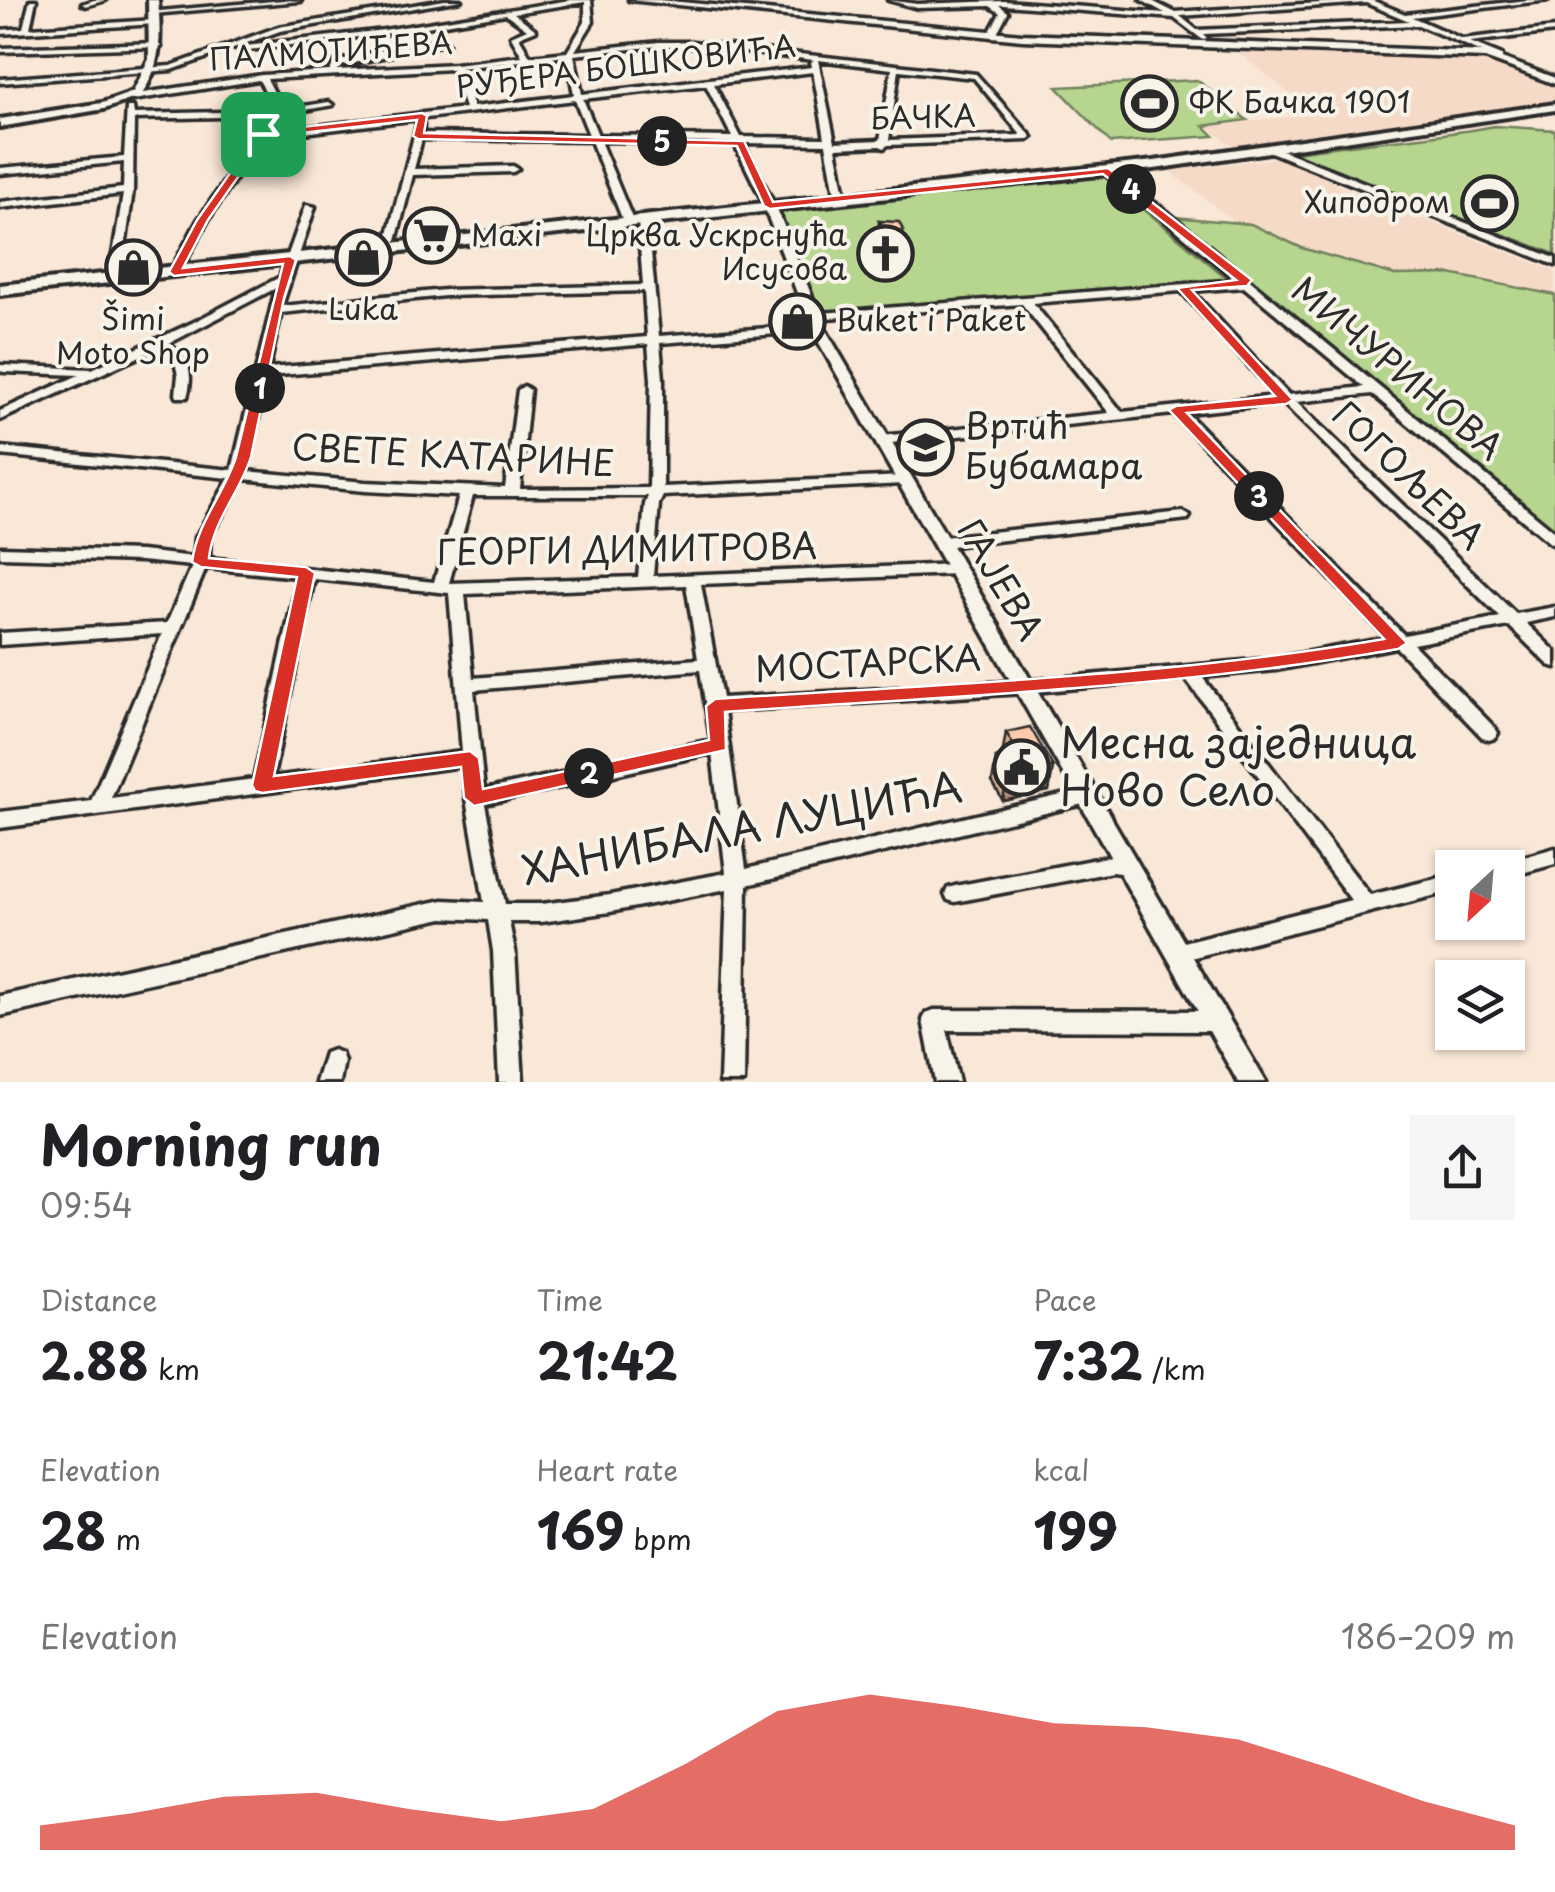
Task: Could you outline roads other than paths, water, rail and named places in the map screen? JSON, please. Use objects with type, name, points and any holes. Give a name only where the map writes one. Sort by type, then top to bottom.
[{"type":"main road","points":[[0,123],[129,99],[151,70],[158,45],[154,11]]},
{"type":"main road","points":[[0,290],[1105,170],[1555,107]]},
{"type":"street","points":[[26,31],[33,0]]},
{"type":"street","points":[[86,4],[103,0]]},
{"type":"street","points":[[0,32],[222,3],[298,0],[298,24]]},
{"type":"street","points":[[333,73],[337,64],[384,54],[395,47],[445,41],[400,10],[393,0]]},
{"type":"street","points":[[0,81],[182,66],[298,24],[458,0]]},
{"type":"street","points":[[225,49],[347,38],[585,0],[589,22],[570,53],[578,97],[636,222],[655,338],[656,495],[645,583]]},
{"type":"street","points":[[633,0],[992,35],[1491,55]]},
{"type":"street","points":[[891,0],[920,6],[991,2],[1174,15],[1366,0],[1555,81]]},
{"type":"street","points":[[1082,0],[1102,10]]},
{"type":"street","points":[[1144,0],[1174,15],[1214,46]]},
{"type":"street","points":[[1404,16],[1546,0]]},
{"type":"street","points":[[991,2],[1004,12],[992,35]]},
{"type":"street","points":[[509,12],[531,33],[515,36],[527,58]]},
{"type":"street","points":[[333,20],[347,38]]},
{"type":"street","points":[[1196,32],[1420,23]]},
{"type":"street","points":[[1461,40],[1555,30]]},
{"type":"street","points":[[384,32],[395,47]]},
{"type":"street","name":"ПАЛМОТИЋЕВА","points":[[129,99],[262,77],[455,66],[675,44],[981,78],[1028,135],[1016,140]]},
{"type":"street","points":[[0,50],[158,45]]},
{"type":"street","points":[[815,58],[841,199]]},
{"type":"street","points":[[455,66],[470,110]]},
{"type":"street","points":[[884,145],[896,66]]},
{"type":"street","name":"РУЂЕРА БОШКОВИЋА","points":[[263,134],[816,70]]},
{"type":"street","points":[[174,272],[202,220],[274,113],[276,103],[262,77]]},
{"type":"street","points":[[708,80],[770,206]]},
{"type":"street","points":[[115,278],[128,190],[129,99]]},
{"type":"street","points":[[128,117],[274,113],[330,105]]},
{"type":"street","points":[[389,249],[422,116]]},
{"type":"street","name":"БАЧКА","points":[[418,136],[884,145],[1016,140]]},
{"type":"street","points":[[1271,149],[1555,262]]},
{"type":"street","points":[[0,170],[130,159]]},
{"type":"street","points":[[409,172],[513,169]]},
{"type":"street","name":"МИЧУРИНОВА","points":[[1105,170],[1555,540]]},
{"type":"street","points":[[0,205],[128,190]]},
{"type":"street","points":[[97,808],[201,562],[204,537],[238,472],[283,280],[310,206]]},
{"type":"street","name":"ГАЈЕВА","points":[[770,206],[815,322],[880,440],[943,542],[1253,1082]]},
{"type":"street","points":[[0,416],[283,280]]},
{"type":"street","points":[[264,372],[1025,300],[1247,283]]},
{"type":"street","points":[[276,310],[446,294],[648,288]]},
{"type":"street","name":"ГОГОЉЕВА","points":[[1183,288],[1286,400],[1555,661]]},
{"type":"street","points":[[1025,300],[1118,416]]},
{"type":"street","points":[[158,343],[181,355],[187,368],[182,394]]},
{"type":"street","points":[[4,368],[94,373]]},
{"type":"street","points":[[512,492],[524,390]]},
{"type":"street","points":[[880,440],[1374,390]]},
{"type":"street","points":[[1176,410],[1398,643],[1489,732]]},
{"type":"street","name":"СВЕТЕ КАТАРИНЕ","points":[[0,451],[238,472],[321,484],[467,492],[656,495],[904,480]]},
{"type":"street","points":[[467,492],[449,588],[465,685],[474,798],[504,951],[511,1082]]},
{"type":"street","points":[[943,542],[1183,516]]},
{"type":"street","name":"ГЕОРГИ ДИМИТРОВА","points":[[0,552],[201,562],[449,588],[957,569]]},
{"type":"street","points":[[262,785],[306,573]]},
{"type":"street","points":[[694,581],[738,877],[732,1082]]},
{"type":"street","name":"МОСТАРСКА","points":[[715,706],[1024,687],[1276,664],[1555,612]]},
{"type":"street","points":[[0,640],[172,628]]},
{"type":"street","points":[[465,685],[706,664]]},
{"type":"street","points":[[1190,673],[1366,904]]},
{"type":"street","points":[[474,798],[719,745]]},
{"type":"street","points":[[0,820],[470,758]]},
{"type":"street","name":"ХАНИБАЛА ЛУЦИЋА","points":[[0,1006],[442,909],[470,906],[538,914],[738,877],[1087,796]]},
{"type":"street","points":[[1525,864],[1555,856]]},
{"type":"street","points":[[955,894],[1112,864],[1126,866]]},
{"type":"street","points":[[1179,952],[1435,886]]},
{"type":"street","points":[[948,1082],[934,1020],[1217,1021]]},
{"type":"place","name":"ФК Бачка 1901","points":[[1150,103]]},
{"type":"place","name":"Хиподром","points":[[1489,203]]},
{"type":"place","name":"Maxi","points":[[432,236]]},
{"type":"place","name":"Црква Ускрснућа Исусова","points":[[886,253]]},
{"type":"place","name":"Luka","points":[[363,258]]},
{"type":"place","name":"Šimi Moto Shop","points":[[133,268]]},
{"type":"place","name":"Buket i Paket","points":[[797,321]]},
{"type":"place","name":"Вртић Бубамара","points":[[926,447]]},
{"type":"place","name":"Месна заједница Ново Село","points":[[1021,767]]}]
